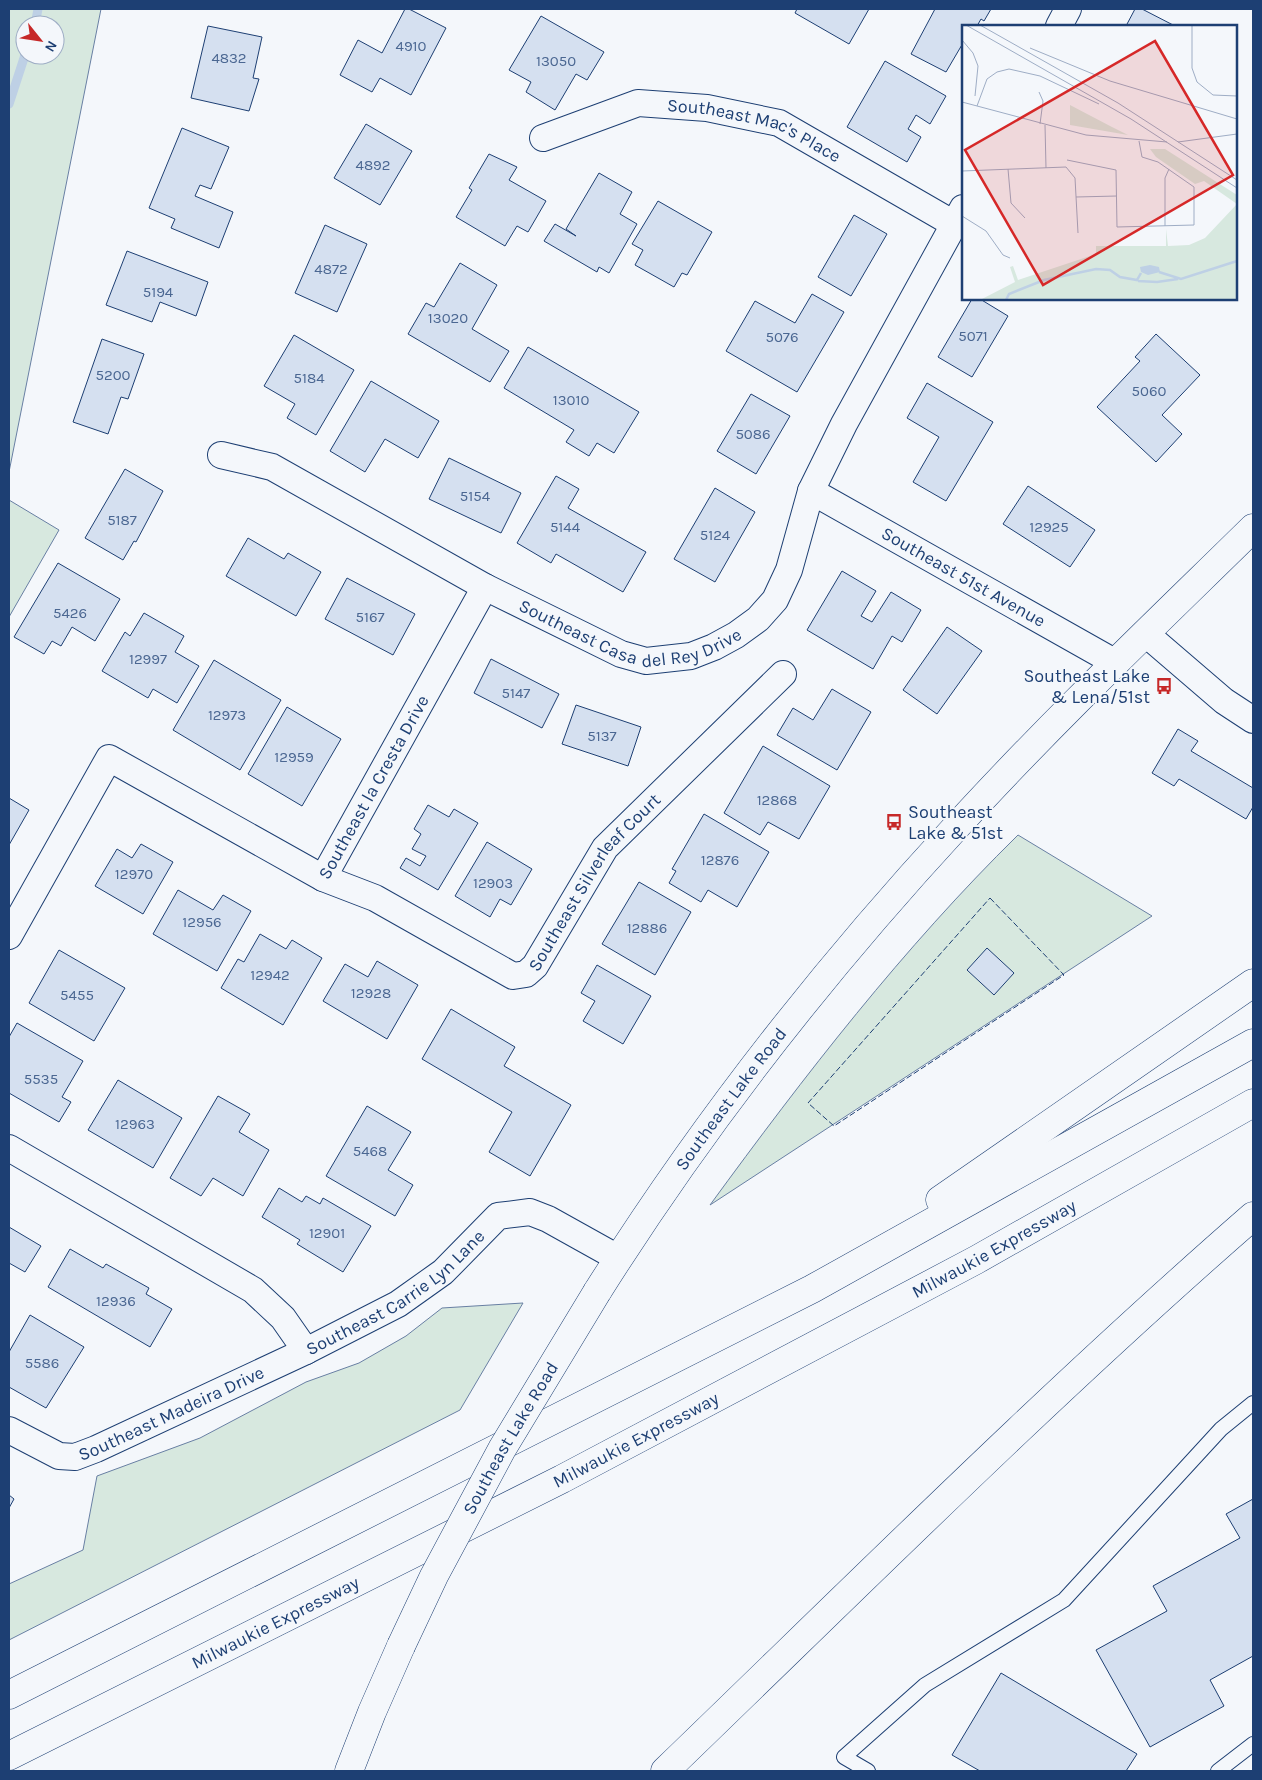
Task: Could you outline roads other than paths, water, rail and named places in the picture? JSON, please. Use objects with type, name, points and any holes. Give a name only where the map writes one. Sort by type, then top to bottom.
[{"type":"main road","name":"Southeast Lake Road","points":[[349,1771],[372,1712],[438,1568],[502,1449],[618,1258],[717,1118],[828,975],[956,827],[1116,663],[1253,528]]},
{"type":"main road","points":[[812,1289],[1253,983]]},
{"type":"main road","points":[[9,1695],[812,1289],[1253,1043]]},
{"type":"main road","name":"Milwaukie Expressway","points":[[9,1756],[571,1474],[976,1260],[1253,1103]]},
{"type":"main road","points":[[665,1771],[1012,1436],[1160,1297],[1253,1216]]},
{"type":"street","points":[[1059,25],[1068,9]]},
{"type":"street","name":"Southeast Mac's Place","points":[[542,138],[638,103],[707,108],[779,123],[959,216]]},
{"type":"street","name":"Southeast Casa del Rey Drive","points":[[221,455],[272,467],[485,587],[620,654],[646,661],[691,656],[714,647],[736,635],[758,618],[775,600],[789,570],[811,491],[844,424],[959,216]]},
{"type":"street","name":"Southeast 51st Avenue","points":[[811,491],[1116,663]]},
{"type":"street","name":"Southeast la Cresta Drive","points":[[9,936],[109,758],[323,878],[485,587]]},
{"type":"street","points":[[1146,634],[1224,701],[1253,720]]},
{"type":"street","name":"Southeast Silverleaf Court","points":[[323,878],[375,898],[513,976],[526,974],[534,966],[605,848],[783,674]]},
{"type":"street","name":"Southeast Carrie Lyn Lane","points":[[9,1148],[252,1290],[282,1318],[306,1351],[398,1304],[443,1272],[498,1216],[530,1212],[548,1219],[618,1258]]},
{"type":"street","name":"Southeast Madeira Drive","points":[[9,1430],[59,1456],[75,1456],[96,1449],[306,1351]]},
{"type":"lane","points":[[868,1771],[844,1757],[925,1685],[1064,1600],[1221,1429],[1253,1403]]},
{"type":"lane","points":[[1218,1771],[1253,1744]]},
{"type":"waterway","points":[[37,15],[38,9]]},
{"type":"waterway","points":[[9,104],[22,65]]},
{"type":"place","name":"Southeast Lake & Lena/51st","points":[[1164,686]]},
{"type":"place","name":"Southeast Lake & 51st","points":[[894,822]]}]
